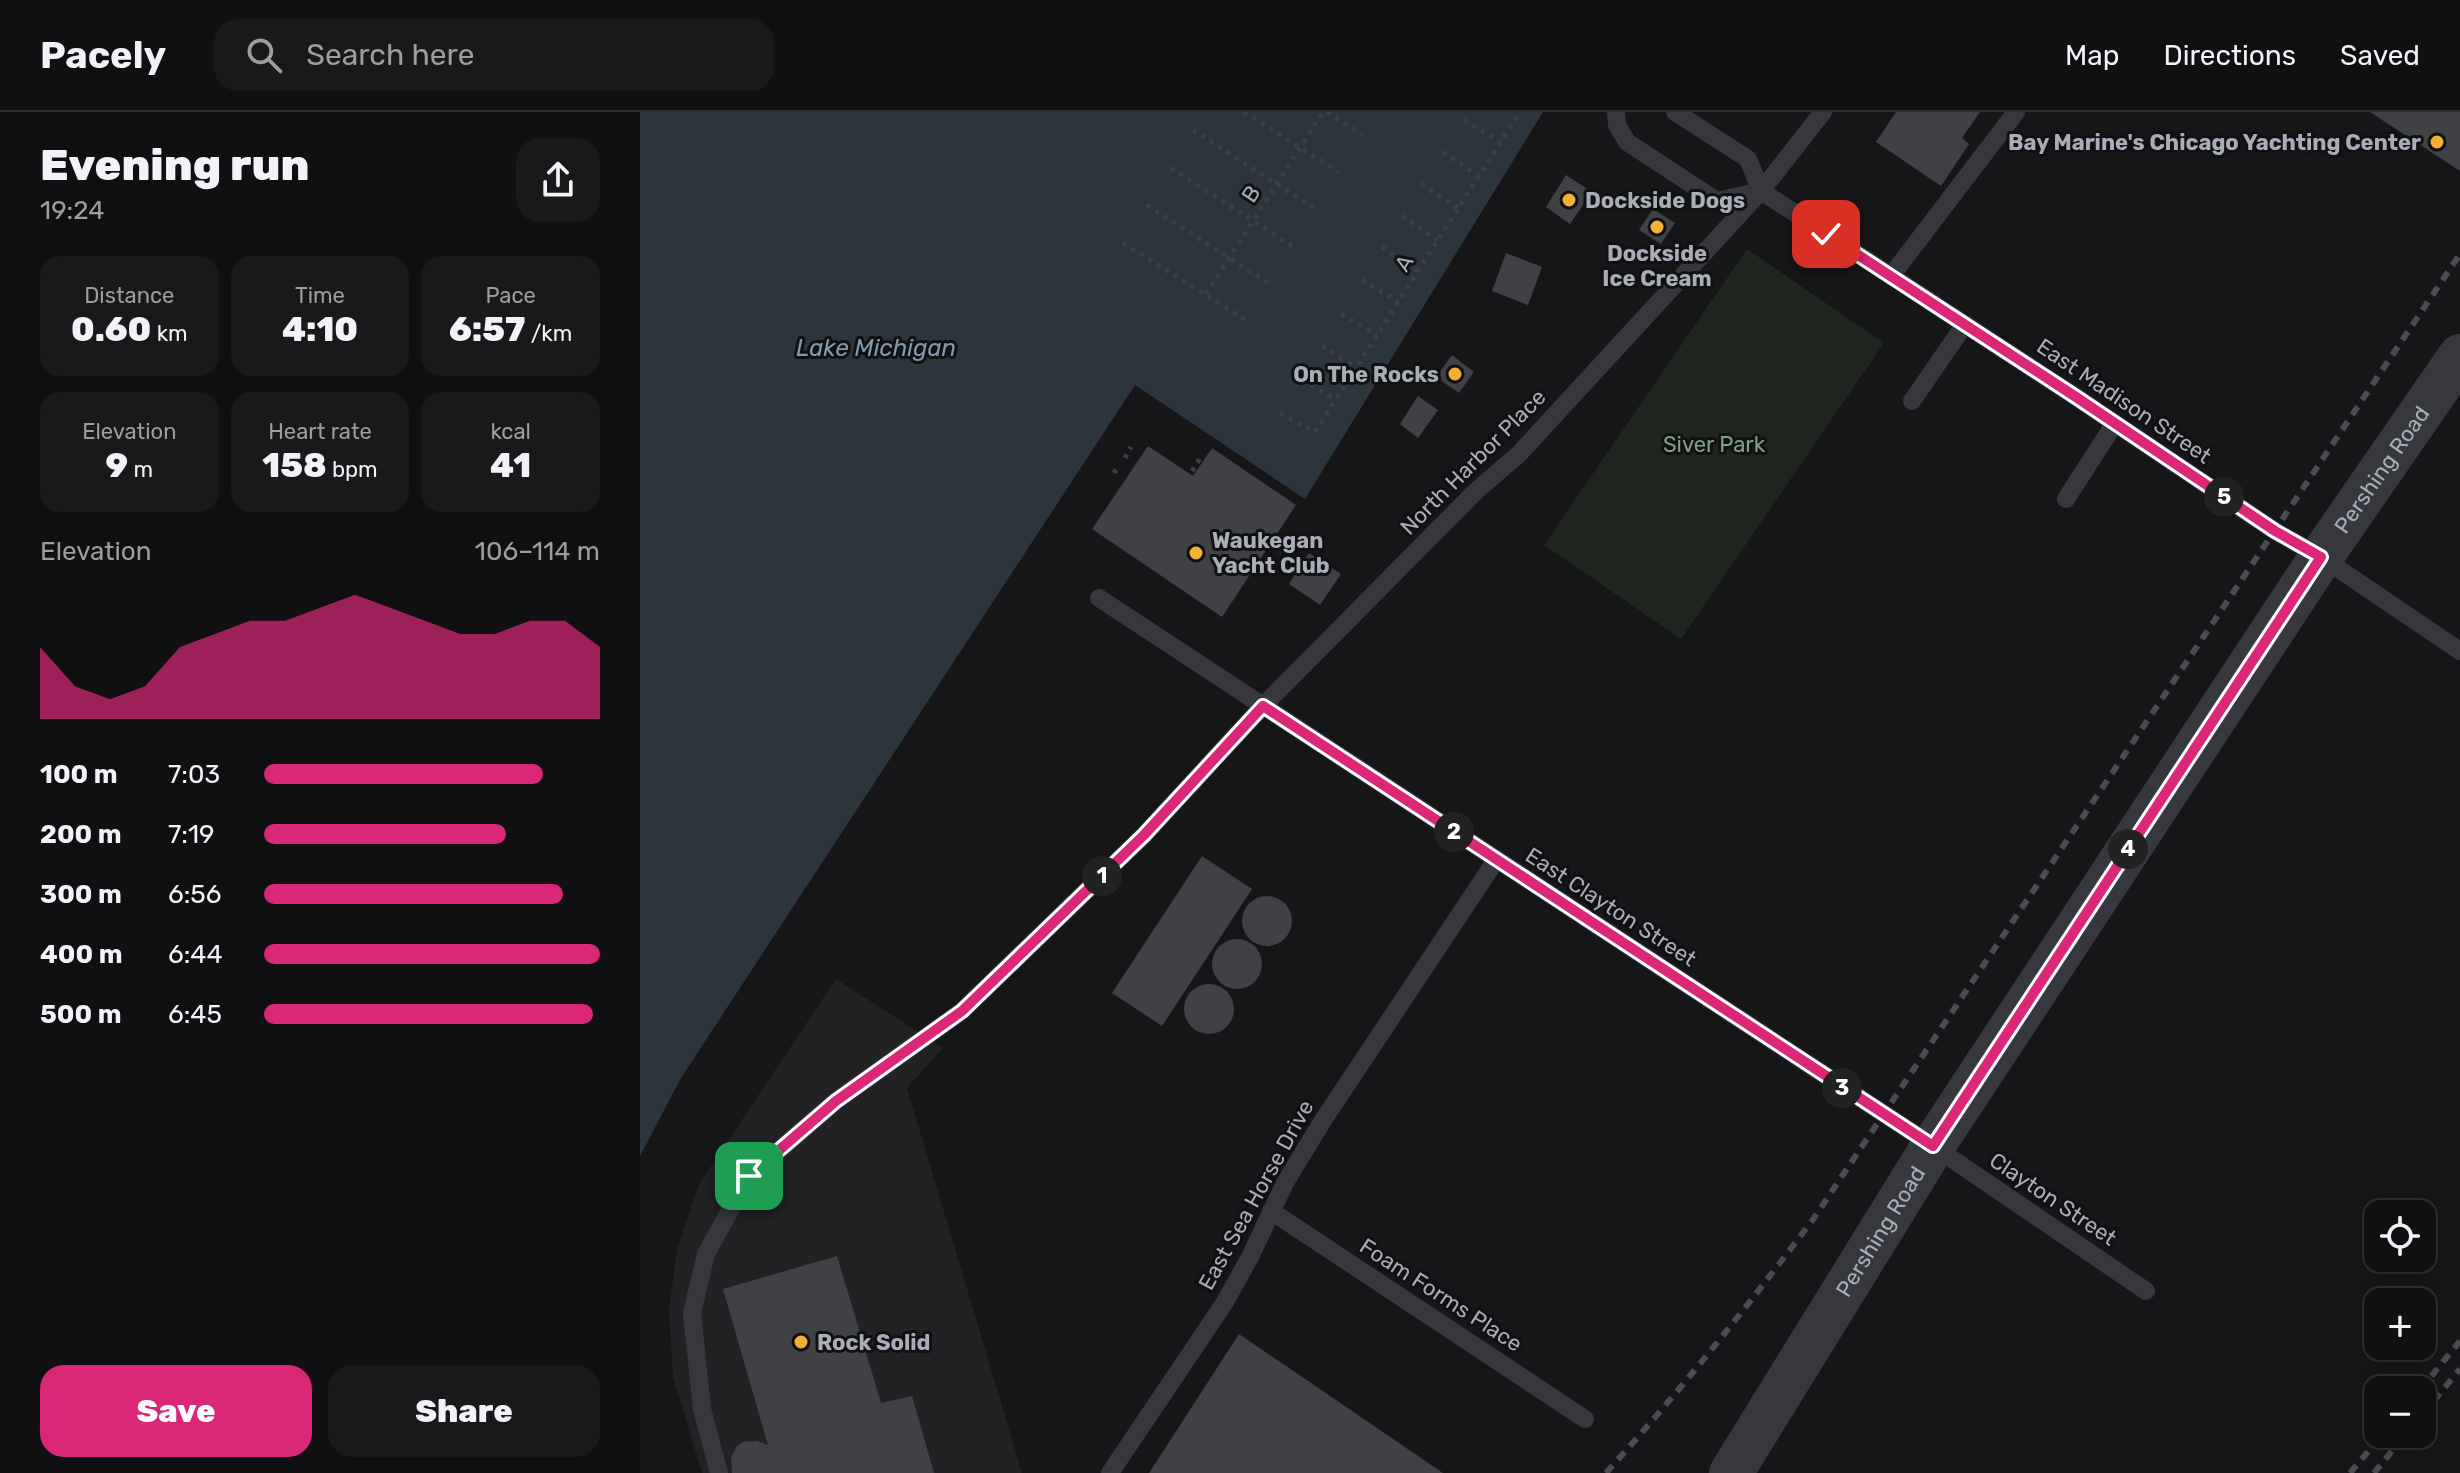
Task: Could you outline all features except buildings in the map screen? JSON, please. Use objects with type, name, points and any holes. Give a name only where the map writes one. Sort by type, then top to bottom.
[{"type":"street","name":"Pershing Road","points":[[1731,1473],[1933,1146],[2321,557],[2460,356]]},
{"type":"lane","points":[[1616,112],[1617,125],[1627,142],[1717,201],[1761,191],[1748,159],[1675,112]]},
{"type":"lane","name":"North Harbor Place","points":[[719,1473],[702,1409],[692,1313],[706,1254],[749,1176],[836,1101],[962,1011],[1144,835],[1263,706],[1476,491],[1519,454],[1761,191],[1823,112]]},
{"type":"lane","points":[[1891,276],[2016,112]]},
{"type":"lane","name":"East Madison Street","points":[[1761,191],[2460,651]]},
{"type":"lane","points":[[1912,401],[1965,324]]},
{"type":"lane","points":[[2066,499],[2115,423]]},
{"type":"lane","name":"East Clayton Street","points":[[1099,598],[1933,1146]]},
{"type":"lane","name":"East Sea Horse Drive","points":[[1110,1473],[1225,1302],[1271,1211],[1322,1122],[1496,860]]},
{"type":"lane","name":"Clayton Street","points":[[1933,1146],[2146,1291]]},
{"type":"lane","name":"Foam Forms Place","points":[[1271,1211],[1585,1419]]},
{"type":"path","points":[[1244,112],[1339,172]]},
{"type":"path","points":[[1325,112],[1363,135]]},
{"type":"path","name":"B","points":[[1206,294],[1325,112]]},
{"type":"path","name":"A","points":[[1280,413],[1315,432],[1520,112]]},
{"type":"path","points":[[1464,120],[1500,142]]},
{"type":"path","points":[[1193,130],[1317,210]]},
{"type":"path","points":[[1443,152],[1478,176]]},
{"type":"path","points":[[1171,168],[1292,246]]},
{"type":"path","points":[[1421,184],[1458,208]]},
{"type":"path","points":[[1147,205],[1268,283]]},
{"type":"path","points":[[1402,216],[1437,240]]},
{"type":"path","points":[[1123,243],[1246,320]]},
{"type":"path","points":[[1382,247],[1418,271]]},
{"type":"path","points":[[1362,280],[1398,302]]},
{"type":"path","points":[[1341,314],[1377,335]]},
{"type":"path","points":[[1322,346],[1356,367]]},
{"type":"path","points":[[1303,379],[1335,400]]},
{"type":"path","points":[[1125,458],[1131,447]]},
{"type":"path","points":[[1192,471],[1203,454]]},
{"type":"path","points":[[1114,473],[1119,465]]},
{"type":"shaded area","name":"Rock Solid","points":[[836,979],[943,1048],[907,1088],[1022,1473],[702,1473],[673,1377],[669,1309],[677,1249],[699,1184]]},
{"type":"green space","name":"Siver Park","points":[[1747,249],[1884,343],[1681,639],[1544,545]]},
{"type":"water","name":"Lake Michigan","points":[[640,112],[1543,112],[1305,499],[1135,385],[681,1078],[640,1156]]},
{"type":"railway","points":[[1606,1473],[1713,1348],[1814,1218],[2460,254]]},
{"type":"railway","points":[[2431,1376],[2460,1341]]},
{"type":"railway","points":[[2436,1398],[2460,1369]]},
{"type":"railway","points":[[2350,1473],[2371,1448]]},
{"type":"railway","points":[[2374,1473],[2395,1448]]},
{"type":"place","name":"Bay Marine's Chicago Yachting Center","points":[[2437,142]]},
{"type":"place","name":"Dockside Dogs","points":[[1569,200]]},
{"type":"place","name":"Dockside Ice Cream","points":[[1657,227]]},
{"type":"place","name":"On The Rocks","points":[[1455,374]]},
{"type":"place","name":"Waukegan Yacht Club","points":[[1196,553]]},
{"type":"place","name":"Rock Solid","points":[[801,1342]]},
{"type":"route","points":[[749,1176],[836,1101],[962,1011],[1144,835],[1263,706],[1933,1146],[2321,557],[2275,531],[1826,234]]}]
